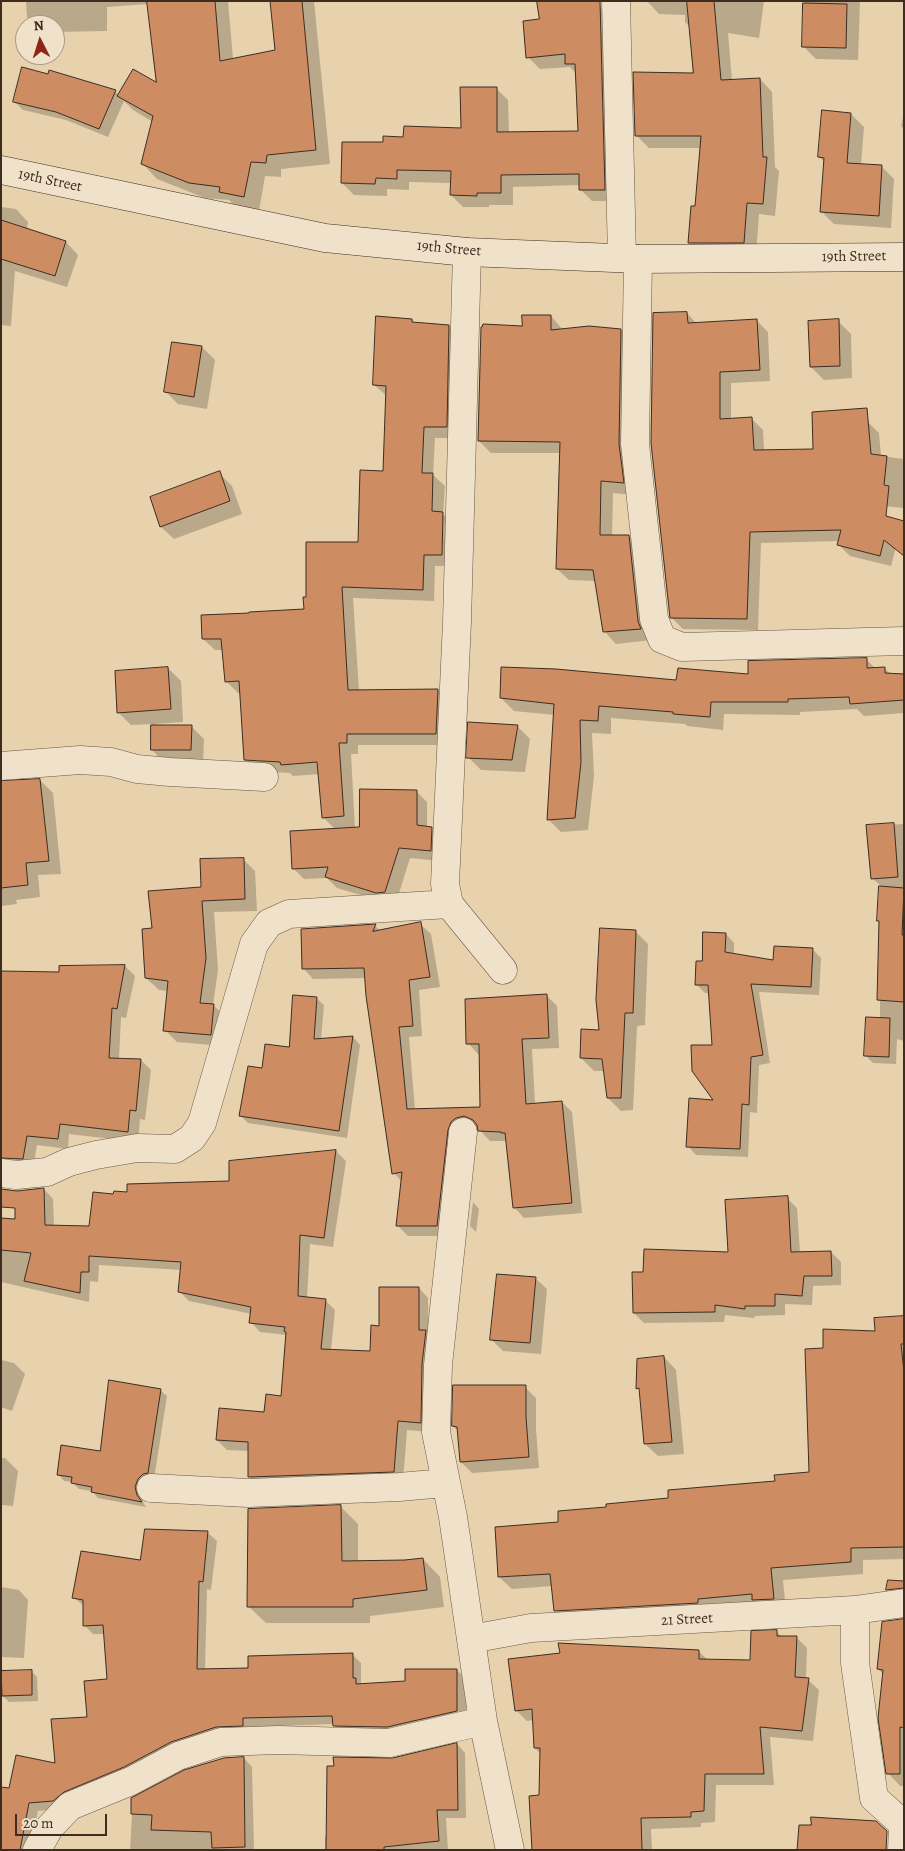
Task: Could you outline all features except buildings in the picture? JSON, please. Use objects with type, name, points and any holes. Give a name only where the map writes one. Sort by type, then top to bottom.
[{"type":"street","points":[[616,1],[630,259],[635,444],[654,620],[662,640],[682,646],[904,641]]},
{"type":"street","name":"19th Street","points":[[1,170],[325,238],[467,252],[630,259],[904,257]]},
{"type":"street","points":[[467,252],[457,622],[445,884],[449,904],[503,970]]},
{"type":"street","points":[[1,766],[80,760],[111,762],[137,769],[264,777]]},
{"type":"street","points":[[1,1173],[16,1175],[47,1172],[69,1162],[96,1155],[137,1148],[175,1148],[192,1138],[202,1123],[254,944],[269,923],[289,914],[449,904]]},
{"type":"street","points":[[462,1132],[438,1366],[436,1432],[453,1517],[483,1721],[510,1850]]},
{"type":"street","points":[[151,1488],[248,1493],[399,1487],[445,1483]]},
{"type":"street","name":"21 Street","points":[[471,1639],[531,1628],[855,1610],[904,1603]]},
{"type":"street","points":[[855,1610],[855,1663],[874,1798],[903,1824],[902,1850]]},
{"type":"street","points":[[37,1850],[49,1828],[70,1806],[131,1781],[178,1756],[221,1742],[278,1740],[389,1743],[483,1721]]}]
